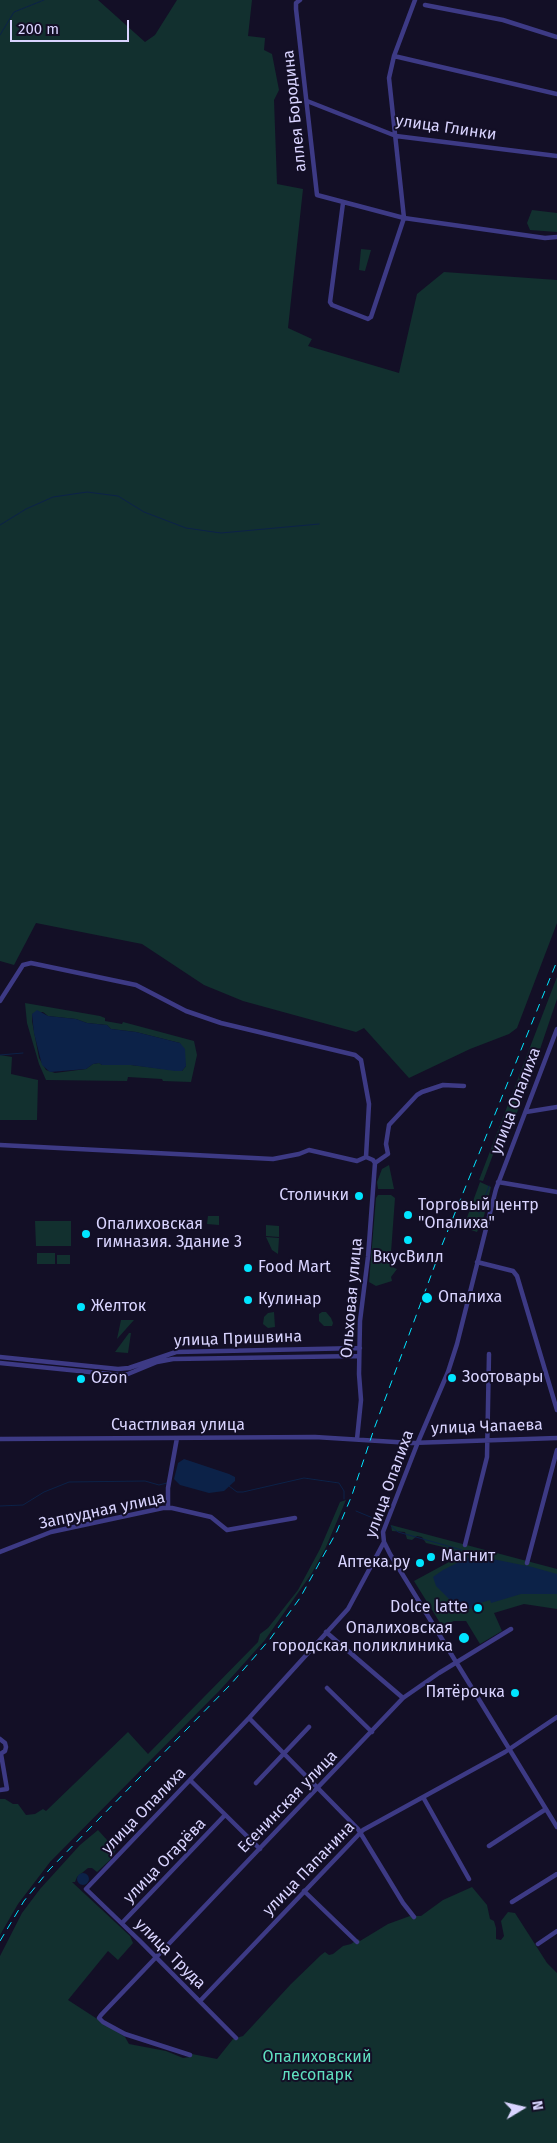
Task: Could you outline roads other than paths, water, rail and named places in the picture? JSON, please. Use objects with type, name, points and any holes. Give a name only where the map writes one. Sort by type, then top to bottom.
[{"type":"street","name":"аллея Бородина","points":[[300,0],[296,3],[296,9],[317,195],[343,203]]},
{"type":"street","points":[[415,0],[394,56],[389,78],[404,218],[371,317],[366,319],[332,305],[330,302],[343,203],[404,218],[545,238],[557,237]]},
{"type":"street","points":[[425,5],[503,20],[557,37]]},
{"type":"street","points":[[394,56],[557,94]]},
{"type":"street","name":"улица Глинки","points":[[307,101],[396,136],[557,156]]},
{"type":"street","points":[[0,1001],[23,965],[31,962],[136,985],[186,1011],[221,1023],[355,1055],[361,1060],[369,1104],[366,1157]]},
{"type":"street","name":"улица Опалиха","points":[[86,1889],[249,1718],[348,1609],[384,1542],[384,1528],[448,1372],[457,1344],[498,1182],[557,1029]]},
{"type":"street","points":[[366,1157],[373,1161],[388,1154],[386,1144],[389,1124],[422,1092],[443,1085],[464,1086]]},
{"type":"street","points":[[526,1112],[557,1107]]},
{"type":"street","points":[[0,1145],[272,1159],[299,1154],[309,1150],[357,1161],[366,1157]]},
{"type":"street","name":"Ольховая улица","points":[[356,1439],[361,1400],[360,1321],[368,1257],[373,1161]]},
{"type":"street","points":[[498,1182],[557,1192]]},
{"type":"street","points":[[477,1262],[513,1271],[517,1276],[557,1410]]},
{"type":"street","name":"улица Пришвина","points":[[0,1357],[118,1369],[129,1368],[176,1352],[360,1348]]},
{"type":"street","points":[[465,1546],[487,1457],[489,1439],[489,1354]]},
{"type":"street","points":[[0,1363],[119,1375],[128,1374],[156,1362],[173,1359],[359,1356]]},
{"type":"street","points":[[168,1507],[168,1488],[177,1438]]},
{"type":"street","name":"улица Чапаева","points":[[418,1442],[557,1438]]},
{"type":"street","name":"Счастливая улица","points":[[0,1439],[356,1439],[418,1442]]},
{"type":"street","points":[[527,1563],[557,1450]]},
{"type":"street","name":"Запрудная улица","points":[[0,1552],[51,1532],[168,1507],[211,1517],[227,1530],[295,1518]]},
{"type":"street","points":[[384,1542],[557,1827]]},
{"type":"street","name":"Есенинская улица","points":[[190,2055],[126,2034],[103,2022],[100,2015],[403,1698],[420,1685],[511,1629]]},
{"type":"street","points":[[326,1632],[403,1698]]},
{"type":"street","points":[[327,1688],[372,1732]]},
{"type":"street","name":"улица Папанина","points":[[200,2001],[360,1833],[510,1749],[557,1717]]},
{"type":"street","points":[[249,1718],[360,1833],[403,1903],[414,1917]]},
{"type":"street","points":[[256,1783],[309,1726]]},
{"type":"street","points":[[0,1739],[5,1742],[6,1747],[0,1754],[7,1789],[0,1790]]},
{"type":"street","points":[[190,1780],[260,1849]]},
{"type":"street","points":[[423,1797],[469,1879]]},
{"type":"street","points":[[489,1846],[546,1809]]},
{"type":"street","name":"улица Огарёва","points":[[122,1923],[226,1815]]},
{"type":"street","points":[[512,1902],[557,1874]]},
{"type":"street","name":"улица Труда","points":[[86,1889],[236,2038]]},
{"type":"street","points":[[304,1891],[358,1942]]},
{"type":"street","points":[[538,1944],[557,1931]]},
{"type":"water","points":[[37,1010],[48,1016],[107,1025],[111,1029],[136,1032],[180,1043],[185,1049],[186,1066],[182,1071],[175,1071],[131,1065],[102,1065],[99,1063],[93,1064],[86,1069],[50,1072],[42,1065],[34,1033],[32,1014]]},
{"type":"water","points":[[184,1459],[229,1474],[235,1477],[235,1481],[224,1491],[209,1493],[180,1485],[174,1479],[178,1463]]},
{"type":"water","points":[[473,1555],[557,1574],[557,1594],[521,1594],[491,1603],[490,1600],[477,1604],[478,1607],[463,1610],[457,1607],[436,1586],[433,1577]]},
{"type":"water","points":[[81,1873],[85,1873],[89,1879],[85,1885],[81,1885],[77,1881],[77,1877]]},
{"type":"waterway","points":[[0,35],[14,12],[44,0]]},
{"type":"waterway","points":[[0,525],[26,509],[53,497],[87,492],[118,496],[144,512],[186,528],[221,533],[319,524]]},
{"type":"waterway","points":[[0,1055],[23,1053]]},
{"type":"waterway","points":[[479,1213],[489,1186]]},
{"type":"waterway","points":[[229,1486],[237,1492],[243,1492],[304,1478],[339,1483],[344,1491],[344,1499]]},
{"type":"waterway","points":[[0,1506],[23,1505],[44,1492],[69,1482],[145,1481],[159,1485],[167,1483]]},
{"type":"waterway","points":[[356,1511],[380,1521]]},
{"type":"waterway","points":[[391,1526],[398,1532],[462,1550]]},
{"type":"railway","points":[[442,1245],[557,961]]},
{"type":"railway","points":[[0,1941],[24,1901],[49,1870],[231,1684],[270,1639],[300,1598],[337,1531],[352,1495],[374,1429],[439,1254]]},
{"type":"place","name":"Столички","points":[[359,1196]]},
{"type":"place","name":"Торговый центр \"Опалиха\"","points":[[408,1215]]},
{"type":"place","name":"Опалиховская гимназия. Здание 3","points":[[86,1234]]},
{"type":"place","name":"ВкусВилл","points":[[408,1240]]},
{"type":"place","name":"Food Mart","points":[[248,1268]]},
{"type":"place","name":"Опалиха","points":[[427,1298]]},
{"type":"place","name":"Кулинар","points":[[248,1300]]},
{"type":"place","name":"Желток","points":[[81,1307]]},
{"type":"place","name":"Зоотовары","points":[[452,1378]]},
{"type":"place","name":"Ozon","points":[[81,1379]]},
{"type":"place","name":"Магнит","points":[[431,1557]]},
{"type":"place","name":"Аптека.ру","points":[[420,1563]]},
{"type":"place","name":"Dolce latte","points":[[478,1608]]},
{"type":"place","name":"Опалиховская городская поликлиника","points":[[464,1638]]},
{"type":"place","name":"Пятёрочка","points":[[515,1693]]},
{"type":"park label","name":"Опалиховский лесопарк","points":[[317,2067]]}]
